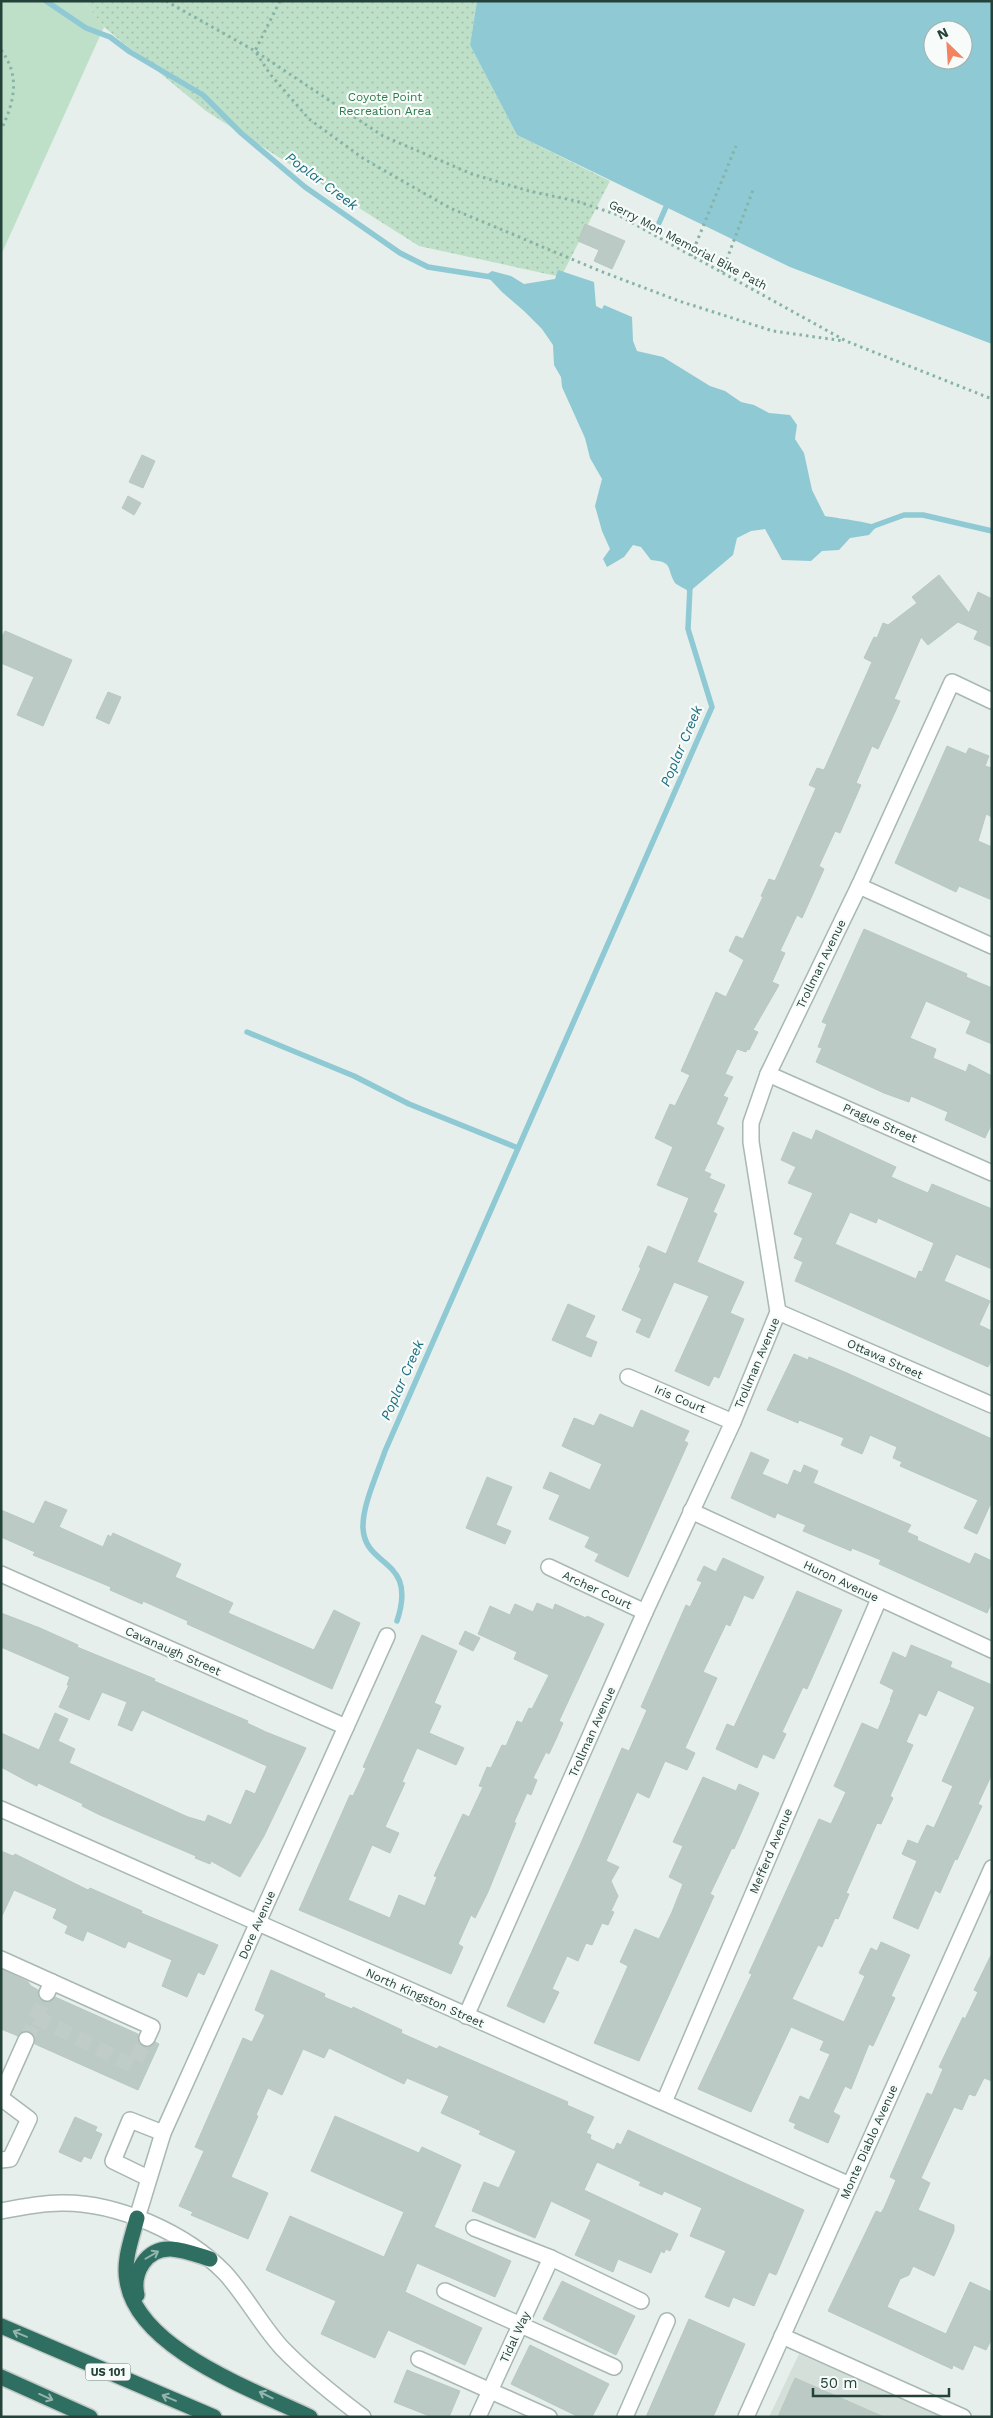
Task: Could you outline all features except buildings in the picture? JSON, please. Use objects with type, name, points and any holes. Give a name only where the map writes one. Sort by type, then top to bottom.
[{"type":"highway","points":[[137,2218],[127,2255],[127,2281],[136,2307],[152,2329],[203,2365],[310,2417]]},
{"type":"highway","points":[[165,2340],[140,2306],[135,2280],[138,2269],[151,2255],[169,2249],[184,2251],[210,2260]]},
{"type":"highway","name":"US 101","points":[[1,2326],[214,2417]]},
{"type":"highway","points":[[1,2377],[90,2417]]},
{"type":"street","name":"Trollman Avenue","points":[[466,2016],[645,1612],[733,1422],[778,1312],[751,1142],[751,1123],[768,1074],[858,886],[952,682],[992,701]]},
{"type":"street","points":[[858,886],[992,946]]},
{"type":"street","name":"Prague Street","points":[[768,1074],[992,1173]]},
{"type":"street","name":"Ottawa Street","points":[[778,1312],[992,1405]]},
{"type":"street","name":"Iris Court","points":[[628,1377],[733,1422]]},
{"type":"street","name":"Huron Avenue","points":[[691,1511],[992,1650]]},
{"type":"street","name":"Archer Court","points":[[549,1567],[645,1612]]},
{"type":"street","name":"Cavanaugh Street","points":[[1,1574],[346,1728]]},
{"type":"street","name":"Mefferd Avenue","points":[[664,2102],[879,1599]]},
{"type":"street","name":"Dore Avenue","points":[[137,2218],[163,2133],[387,1636]]},
{"type":"street","name":"North Kingston Street","points":[[1,1809],[850,2184]]},
{"type":"street","name":"Monte Diablo Avenue","points":[[746,2417],[992,1868]]},
{"type":"street","points":[[1,1959],[49,1988],[152,2027],[147,2038]]},
{"type":"street","points":[[1,2160],[10,2159],[29,2119],[1,2097],[26,2040]]},
{"type":"street","points":[[148,2178],[113,2161],[130,2120],[163,2133]]},
{"type":"street","points":[[1,2211],[63,2203],[101,2208],[137,2218],[180,2238],[210,2260],[236,2286],[282,2347],[334,2396],[363,2417]]},
{"type":"street","points":[[474,2228],[552,2258],[641,2301]]},
{"type":"street","name":"Tidal Way","points":[[478,2417],[552,2258]]},
{"type":"street","points":[[445,2291],[614,2367]]},
{"type":"street","points":[[625,2417],[667,2321]]},
{"type":"street","points":[[782,2336],[963,2417]]},
{"type":"street","points":[[419,2359],[549,2417]]},
{"type":"path","name":"Gerry Mon Memorial Bike Path","points":[[166,1],[255,51],[383,136],[472,174],[529,191],[576,201],[618,215],[846,341],[992,399]]},
{"type":"path","points":[[280,1],[255,51],[309,119],[364,159],[450,208],[600,271],[679,301],[773,331],[846,341]]},
{"type":"path","points":[[1,50],[14,79],[13,101],[1,130]]},
{"type":"path","points":[[692,256],[736,146]]},
{"type":"path","points":[[722,272],[753,190]]},
{"type":"shaded area","points":[[799,2354],[946,2417],[769,2417]]},
{"type":"green space","points":[[1,1],[84,1],[104,27],[1,255]]},
{"type":"green space","name":"Coyote Point Recreation Area","points":[[84,1],[477,1],[470,45],[517,135],[610,181],[561,277],[419,246],[206,111],[104,27]]},
{"type":"water","points":[[477,1],[992,1],[992,344],[790,267],[517,135],[470,45]]},
{"type":"water","points":[[558,270],[594,282],[596,306],[602,309],[604,305],[632,317],[633,341],[637,351],[663,357],[710,386],[725,391],[741,402],[754,405],[769,413],[790,415],[797,425],[795,439],[804,453],[812,490],[825,516],[877,526],[869,535],[850,538],[839,550],[822,551],[811,561],[782,560],[765,529],[751,531],[737,538],[733,555],[689,592],[675,583],[666,564],[651,560],[641,547],[633,545],[624,557],[607,567],[603,559],[610,549],[602,531],[595,506],[602,479],[590,458],[585,438],[562,387],[561,377],[554,365],[553,345],[542,329],[486,275],[492,271],[511,276],[524,284],[555,279]]},
{"type":"waterway","name":"Poplar Creek","points":[[46,1],[86,28],[110,37],[130,52],[203,95],[241,133],[305,187],[400,253],[428,267],[491,277]]},
{"type":"waterway","name":"Poplar Creek","points":[[659,223],[666,207]]},
{"type":"waterway","points":[[871,527],[904,515],[923,515],[992,531]]},
{"type":"waterway","name":"Poplar Creek","points":[[397,1621],[402,1600],[401,1585],[396,1574],[372,1551],[366,1541],[363,1528],[365,1510],[385,1451],[712,707],[688,629],[690,586]]},
{"type":"waterway","name":"Poplar Creek","points":[[247,1032],[354,1076],[409,1104],[518,1148]]},
{"type":"tunnel","points":[[26,2040],[47,1993]]},
{"type":"tunnel","points":[[36,2017],[133,2066],[147,2038]]}]
